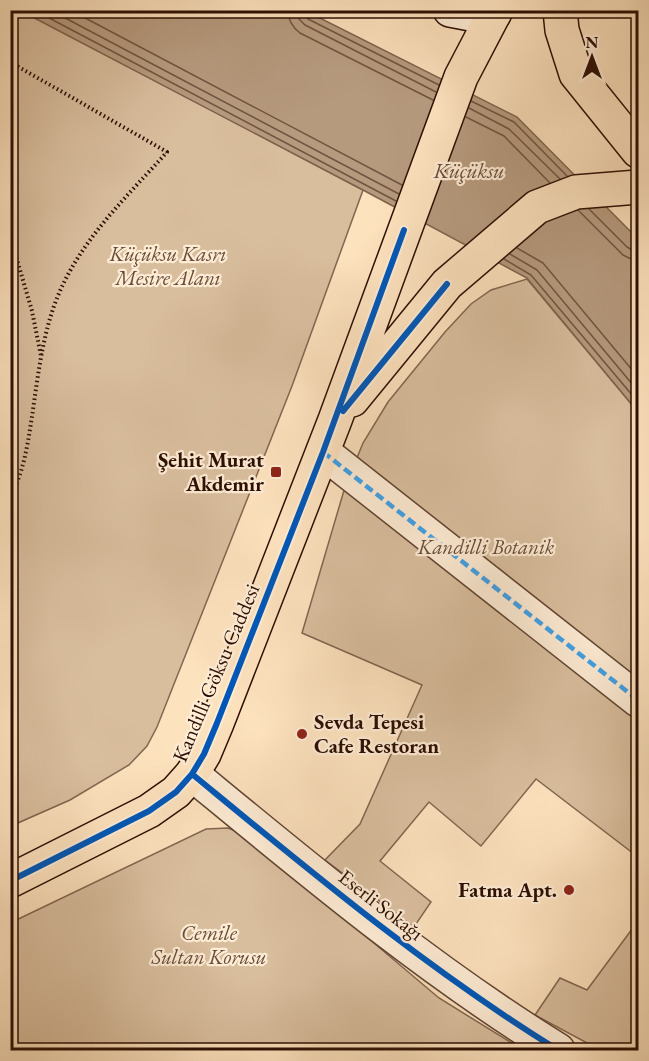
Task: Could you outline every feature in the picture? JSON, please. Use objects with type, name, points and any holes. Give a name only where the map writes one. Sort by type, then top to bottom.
[{"type":"main road","name":"Kandilli Göksu Caddesi","points":[[10,881],[149,811],[176,792],[192,774],[204,754],[323,452],[461,77],[495,12]]},
{"type":"main road","points":[[561,20],[576,74],[639,151]]},
{"type":"main road","name":"Kandilli Göksu Caddesi","points":[[335,420],[447,284],[537,207],[576,192],[639,187]]},
{"type":"street","points":[[450,10],[471,14],[495,12]]},
{"type":"street","points":[[323,452],[639,700]]},
{"type":"street","name":"Eserli Sokağı","points":[[192,774],[420,957],[558,1050]]},
{"type":"path","points":[[10,62],[168,152],[101,225],[82,250],[54,306],[42,359],[24,463],[10,497]]},
{"type":"path","points":[[10,236],[32,311],[42,359]]},
{"type":"green space","name":"Küçüksu Kasrı Mesire Alanı","points":[[21,10],[363,190],[292,386],[157,727],[147,746],[129,765],[70,800],[11,826],[10,11]]},
{"type":"green space","name":"Kandilli Botanik","points":[[527,279],[638,412],[638,857],[536,779],[481,846],[429,802],[380,861],[431,902],[414,927],[325,860],[360,824],[422,685],[302,633],[345,487],[363,443],[388,402],[471,304],[491,290]]},
{"type":"green space","name":"Cemile Sultan Korusu","points":[[228,828],[246,835],[439,998],[523,1050],[11,1050],[10,923],[206,829]]},
{"type":"green space","points":[[638,921],[638,1050],[600,1050],[535,1015],[560,978],[587,990]]},
{"type":"water","name":"Küçüksu","points":[[21,11],[306,11],[517,117],[638,239],[638,412],[527,278]]},
{"type":"marked path","points":[[323,452],[638,700]]},
{"type":"cycle path","points":[[10,881],[149,811],[176,792],[192,774],[204,754],[217,723],[323,452],[404,230]]},
{"type":"cycle path","points":[[343,411],[447,284]]},
{"type":"cycle path","points":[[192,774],[325,883],[416,953],[558,1050]]},
{"type":"place","name":"Şehit Murat Akdemir","points":[[276,472]]},
{"type":"place","name":"Sevda Tepesi Cafe Restoran","points":[[302,734]]},
{"type":"place","name":"Fatma Apt.","points":[[569,890]]}]
